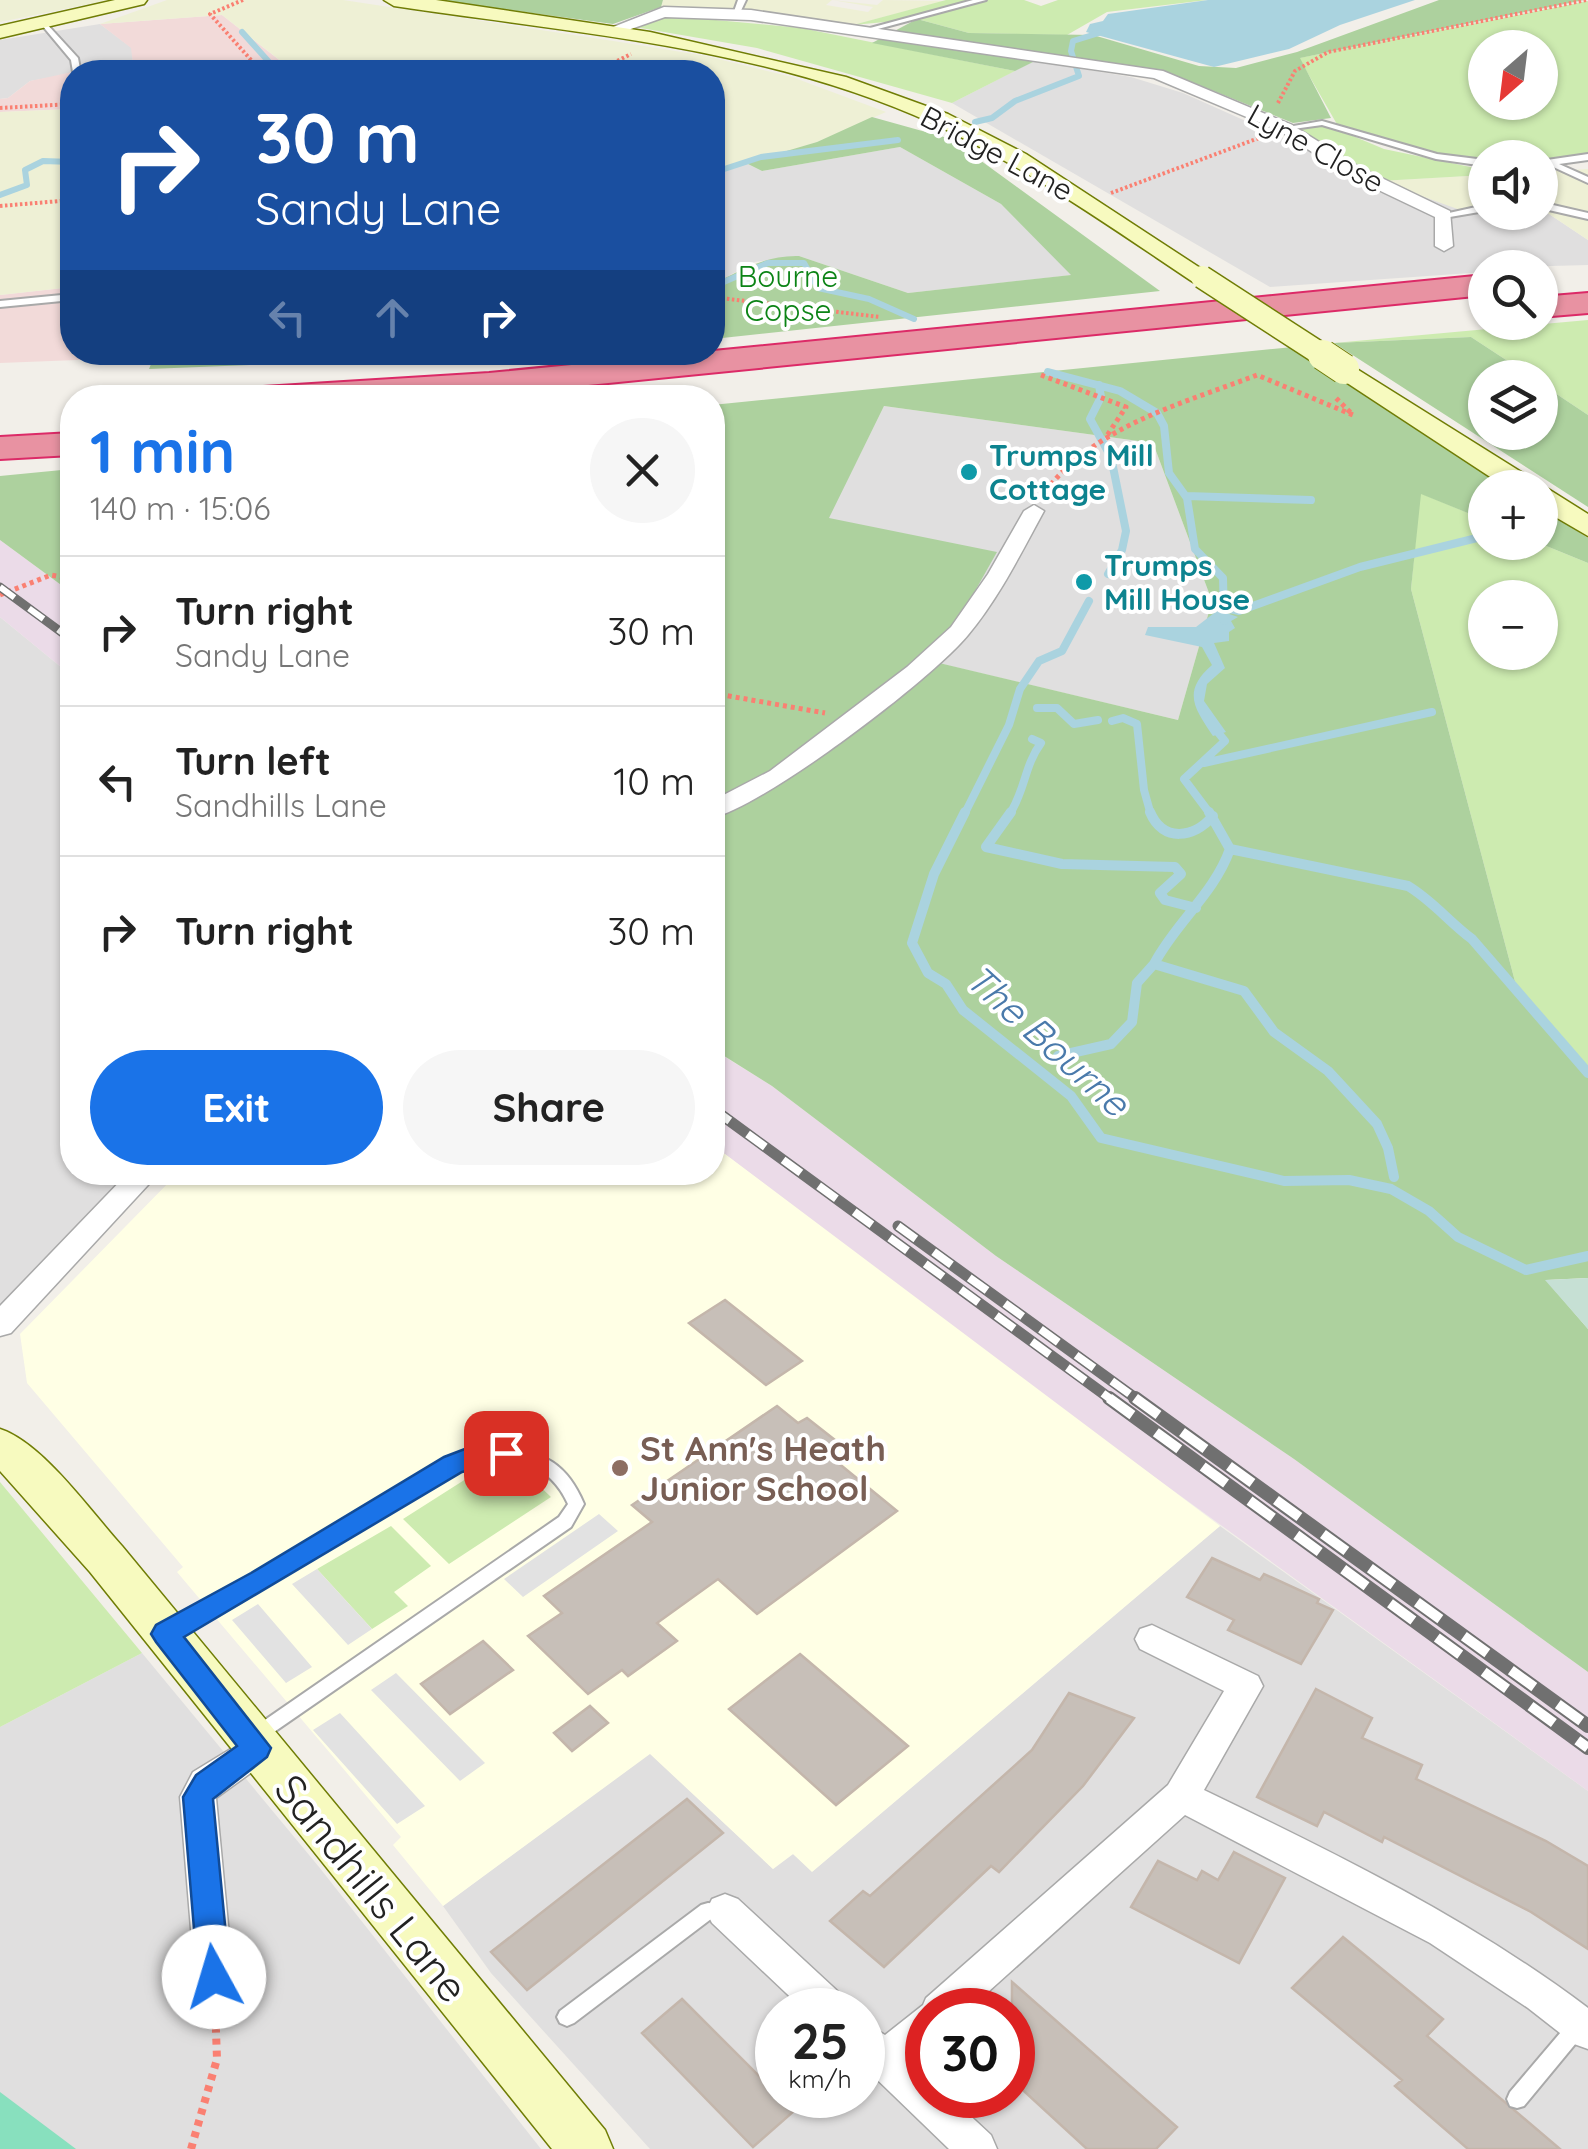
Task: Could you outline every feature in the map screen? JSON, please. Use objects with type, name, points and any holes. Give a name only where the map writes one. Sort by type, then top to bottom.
[{"type":"highway","points":[[1558,278],[1588,276]]},
{"type":"highway","points":[[725,361],[1468,287]]},
{"type":"highway","points":[[1558,306],[1588,303]]},
{"type":"highway","points":[[725,389],[1468,315]]},
{"type":"highway","points":[[473,385],[680,365]]},
{"type":"highway","points":[[0,448],[60,445]]},
{"type":"street","points":[[0,32],[137,0]]},
{"type":"street","name":"Bridge Lane","points":[[394,0],[610,31],[769,62],[900,102],[992,145],[1087,202],[1499,470]]},
{"type":"street","name":"Lyne Close","points":[[610,31],[664,12],[739,8],[863,31],[1157,74],[1280,125],[1353,171],[1444,216]]},
{"type":"street","points":[[1444,216],[1444,246]]},
{"type":"street","points":[[1558,508],[1588,527]]},
{"type":"street","points":[[725,804],[778,776],[856,718],[959,632],[1000,574],[1034,511]]},
{"type":"street","points":[[0,1325],[134,1185]]},
{"type":"street","name":"Sandhills Lane","points":[[0,1446],[70,1519],[166,1634],[586,2149]]},
{"type":"street","points":[[965,1988],[1181,1796],[1246,1686],[1152,1640]]},
{"type":"street","points":[[214,1977],[198,1797],[206,1784],[253,1744]]},
{"type":"street","points":[[1181,1796],[1356,1882],[1468,1945],[1584,2028]]},
{"type":"street","points":[[725,1911],[807,1988]]},
{"type":"street","points":[[885,2061],[977,2149]]},
{"type":"lane","points":[[863,31],[982,0]]},
{"type":"lane","points":[[45,24],[75,60]]},
{"type":"lane","points":[[1280,125],[1338,126],[1436,156],[1468,161]]},
{"type":"lane","points":[[1558,161],[1588,157]]},
{"type":"lane","points":[[1558,168],[1588,180]]},
{"type":"lane","points":[[1558,209],[1588,216]]},
{"type":"lane","points":[[1444,216],[1468,211]]},
{"type":"lane","points":[[0,304],[60,298]]},
{"type":"lane","points":[[166,1634],[470,1457],[523,1455],[547,1465],[566,1482],[576,1504],[565,1522],[253,1744]]},
{"type":"lane","points":[[567,2016],[708,1911],[725,1911]]},
{"type":"lane","points":[[1517,2099],[1584,2028]]},
{"type":"path","points":[[243,0],[210,14],[252,60]]},
{"type":"path","points":[[1087,202],[1255,140],[1280,125],[1286,79],[1298,66],[1328,52],[1586,0]]},
{"type":"path","points":[[618,60],[632,53]]},
{"type":"path","points":[[0,108],[60,105]]},
{"type":"path","points":[[0,206],[60,201]]},
{"type":"path","points":[[725,299],[897,319]]},
{"type":"path","points":[[1041,375],[1126,407],[1105,438]]},
{"type":"path","points":[[1034,511],[1050,482],[1090,445],[1257,375]]},
{"type":"path","points":[[0,595],[51,576],[60,577]]},
{"type":"path","points":[[725,695],[856,718]]},
{"type":"path","points":[[191,2149],[217,2060],[214,1977]]},
{"type":"shaded area","points":[[0,0],[109,0],[0,22]]},
{"type":"shaded area","points":[[167,0],[343,0],[722,60],[280,60],[222,15],[100,24]]},
{"type":"shaded area","points":[[663,0],[832,0],[877,5],[883,0],[944,1],[853,25],[735,10],[661,7]],"holes":[[[832,0],[873,7],[868,12],[826,5]]]},
{"type":"shaded area","points":[[222,15],[279,60],[132,60],[131,48],[100,24]]},
{"type":"shaded area","points":[[100,24],[132,48],[133,60],[60,60],[60,76],[30,81],[8,98],[0,99],[0,40]]},
{"type":"shaded area","points":[[725,61],[792,77],[886,112],[817,142],[725,170]]},
{"type":"shaded area","points":[[1034,61],[1131,77],[1183,93],[1380,181],[1468,204],[1468,230],[1558,230],[1558,220],[1588,240],[1588,265],[1558,266],[1558,250],[1468,250],[1468,273],[1270,287],[952,103]]},
{"type":"shaded area","points":[[60,75],[60,110],[0,112],[0,99],[8,98],[30,81]]},
{"type":"shaded area","points":[[60,110],[60,288],[0,295],[0,112]]},
{"type":"shaded area","points":[[900,147],[1001,204],[1072,275],[908,293],[799,256],[755,262],[725,278],[725,170],[746,163],[762,171]]},
{"type":"shaded area","points":[[1588,169],[1588,240],[1558,220],[1558,171]]},
{"type":"shaded area","points":[[1468,176],[1468,211],[1463,211],[1380,181]]},
{"type":"shaded area","points":[[60,288],[60,361],[0,363],[0,295]]},
{"type":"shaded area","points":[[884,406],[1153,443],[1212,601],[1178,720],[934,662],[828,518]]},
{"type":"shaded area","points":[[0,540],[60,584],[60,666],[0,617]]},
{"type":"shaded area","points":[[0,617],[60,666],[60,1185],[125,1185],[0,1313]]},
{"type":"shaded area","points":[[725,1057],[772,1086],[996,1256],[1294,1459],[1588,1672],[1588,1791],[1062,1410],[725,1154]]},
{"type":"shaded area","name":"St Ann's Heath Junior School","points":[[725,1154],[1220,1526],[812,1872],[793,1854],[773,1869],[650,1754],[443,1906],[393,1845],[401,1837],[177,1572],[183,1567],[27,1383],[20,1334],[166,1185],[725,1185]]},
{"type":"shaded area","points":[[1588,1278],[1588,1329],[1545,1280]]},
{"type":"shaded area","points":[[599,1514],[618,1531],[523,1597],[504,1579]]},
{"type":"shaded area","points":[[1220,1526],[1588,1791],[1588,2149],[650,2149],[491,1973],[443,1906],[650,1753],[773,1869],[793,1854],[813,1871]]},
{"type":"shaded area","points":[[317,1569],[372,1629],[348,1645],[292,1584]]},
{"type":"shaded area","points":[[258,1604],[312,1667],[286,1683],[232,1620]]},
{"type":"shaded area","points":[[142,1653],[319,1867],[541,2149],[0,2149],[0,1727]]},
{"type":"shaded area","points":[[396,1673],[485,1763],[460,1781],[371,1690]]},
{"type":"shaded area","points":[[340,1713],[425,1806],[397,1824],[313,1730]]},
{"type":"green space","points":[[435,0],[663,0],[661,7],[613,24]]},
{"type":"green space","points":[[946,0],[1024,0],[1041,6],[1058,0],[1207,0],[1107,12],[1067,35],[969,33],[917,19],[853,25]]},
{"type":"green space","points":[[1439,0],[1584,0],[1300,58],[1331,118],[1293,123],[1169,73],[1035,61],[1015,71],[872,43],[917,19],[969,33],[1093,35],[1199,66],[1236,68],[1297,52]]},
{"type":"green space","points":[[1588,1],[1588,157],[1558,161],[1558,140],[1468,140],[1468,161],[1436,156],[1338,126],[1299,58]]},
{"type":"green space","points":[[662,15],[801,28],[1015,71],[952,103],[757,48],[635,27]]},
{"type":"green space","name":"Bourne Copse","points":[[872,117],[951,139],[1160,291],[725,338],[725,278],[776,258],[799,256],[908,293],[1071,275],[1001,204],[900,147],[762,171],[746,163],[817,142]]},
{"type":"green space","points":[[1322,123],[1384,149],[1468,166],[1468,176],[1380,181],[1294,127]]},
{"type":"green space","points":[[1588,320],[1588,415],[1558,395],[1558,360],[1506,360],[1476,340],[1558,340],[1558,323]]},
{"type":"green space","points":[[1468,331],[1468,337],[1334,343]]},
{"type":"green space","points":[[1468,337],[1506,360],[1468,360],[1468,430],[1334,343]]},
{"type":"green space","points":[[1293,347],[1484,470],[1468,470],[1468,513],[1421,494],[1411,589],[1517,989],[1588,1076],[1588,1278],[1546,1280],[1588,1329],[1588,1672],[1294,1459],[996,1256],[772,1086],[725,1057],[725,404]],"holes":[[[884,406],[1153,443],[1212,601],[1178,720],[935,662],[997,552],[829,518]]]},
{"type":"green space","points":[[151,365],[249,365],[149,369]]},
{"type":"green space","points":[[1558,395],[1588,415],[1588,507],[1558,488],[1558,470],[1531,470],[1500,450],[1558,450]]},
{"type":"green space","points":[[60,470],[60,584],[0,540],[0,476]]},
{"type":"green space","points":[[1420,493],[1468,513],[1468,560],[1558,560],[1558,551],[1588,563],[1588,1076],[1517,989],[1411,589]]},
{"type":"green space","points":[[1558,519],[1588,538],[1588,563],[1558,551]]},
{"type":"green space","points":[[502,1469],[528,1475],[551,1497],[449,1564],[403,1519],[469,1477]]},
{"type":"green space","points":[[0,1482],[142,1653],[0,1727]]},
{"type":"green space","points":[[391,1526],[431,1566],[394,1592],[408,1606],[372,1629],[317,1569]]},
{"type":"green space","points":[[0,2092],[76,2149],[0,2149]]},
{"type":"water","points":[[1208,0],[1415,0],[1340,25],[1289,49],[1214,67],[1086,32],[1090,24],[1103,21],[1108,14]]},
{"type":"water","points":[[1218,610],[1238,617],[1231,621],[1235,628],[1229,632],[1229,641],[1214,643],[1225,668],[1207,684],[1204,701],[1226,732],[1213,736],[1194,701],[1197,684],[1212,665],[1202,647],[1145,635],[1148,627],[1196,627]]},
{"type":"building","points":[[725,1300],[802,1361],[766,1385],[689,1323]]},
{"type":"building","points":[[777,1406],[798,1423],[807,1418],[840,1444],[826,1453],[897,1511],[757,1614],[718,1579],[657,1623],[677,1641],[628,1676],[622,1670],[588,1694],[528,1636],[562,1613],[544,1596],[652,1522],[632,1505]]},
{"type":"building","points":[[1212,1558],[1260,1580],[1264,1574],[1319,1599],[1317,1603],[1333,1610],[1301,1664],[1228,1630],[1234,1620],[1187,1597]]},
{"type":"building","points":[[483,1641],[513,1670],[450,1714],[421,1684]]},
{"type":"building","points":[[800,1654],[908,1746],[836,1805],[729,1709]]},
{"type":"building","points":[[1316,1689],[1372,1718],[1362,1738],[1422,1765],[1416,1779],[1546,1841],[1588,1866],[1588,1949],[1531,1912],[1384,1837],[1382,1842],[1324,1812],[1317,1826],[1257,1797]]},
{"type":"building","points":[[1069,1693],[1134,1718],[1083,1786],[999,1872],[991,1866],[884,1967],[830,1921],[863,1891],[870,1896],[1032,1750]]},
{"type":"building","points":[[590,1706],[608,1723],[572,1751],[554,1733]]},
{"type":"building","points":[[687,1799],[723,1833],[527,1990],[491,1952]]},
{"type":"building","points":[[1234,1852],[1285,1878],[1239,1963],[1131,1907],[1158,1861],[1197,1880],[1202,1871],[1218,1880]]},
{"type":"building","points":[[1343,1937],[1443,2019],[1427,2036],[1560,2149],[1468,2149],[1395,2086],[1402,2080],[1292,1988]]},
{"type":"building","points":[[682,1999],[755,2072],[755,2118],[786,2118],[753,2147],[642,2033]]},
{"type":"building","points":[[1035,2002],[1177,2127],[1156,2149],[1087,2149],[1035,2101]]},
{"type":"waterway","name":"The Bourne","points":[[242,32],[267,60]]},
{"type":"waterway","points":[[975,122],[992,118],[1015,101],[1079,76],[1071,51],[1073,41],[1099,33]]},
{"type":"waterway","points":[[725,169],[761,157],[898,140]]},
{"type":"waterway","name":"The Bourne","points":[[0,195],[27,185],[25,170],[43,161],[60,162]]},
{"type":"waterway","points":[[725,281],[768,263],[804,263],[818,288],[869,299],[914,319]]},
{"type":"waterway","name":"The Bourne","points":[[1048,372],[1099,385]]},
{"type":"waterway","name":"The Bourne","points":[[1099,385],[1120,391],[1157,413],[1164,426],[1169,473],[1187,498],[1195,549],[1223,578],[1224,621]]},
{"type":"waterway","name":"The Bourne","points":[[1099,385],[1101,397],[1090,419],[1111,457],[1126,531],[1122,550],[1108,574]]},
{"type":"waterway","points":[[1187,496],[1311,500]]},
{"type":"waterway","points":[[1224,608],[1239,611],[1360,567],[1468,540]]},
{"type":"waterway","name":"The Bourne","points":[[964,815],[1009,725],[1020,689],[1039,661],[1062,651],[1089,601]]},
{"type":"waterway","points":[[1037,708],[1057,708],[1074,724],[1098,720]]},
{"type":"waterway","points":[[1204,763],[1432,712]]},
{"type":"waterway","points":[[1112,721],[1123,718],[1137,724],[1150,812]]},
{"type":"waterway","name":"The Bourne","points":[[1210,813],[1184,779],[1225,741],[1212,725]]},
{"type":"waterway","points":[[1009,814],[1041,743],[1032,739]]},
{"type":"waterway","name":"The Bourne","points":[[965,812],[934,874],[912,943],[928,973],[946,984],[963,1010],[1071,1096],[1101,1138],[1284,1181],[1349,1180],[1391,1189],[1429,1211],[1458,1237],[1526,1270],[1588,1256]]},
{"type":"waterway","points":[[1150,812],[1163,829],[1179,834],[1197,829],[1212,817]]},
{"type":"waterway","name":"The Bourne","points":[[1210,813],[1212,817]]},
{"type":"waterway","points":[[1009,814],[986,847],[1062,864],[1175,867],[1181,874],[1160,893],[1165,900],[1194,908]]},
{"type":"waterway","name":"The Bourne","points":[[1212,817],[1230,849]]},
{"type":"waterway","points":[[1194,908],[1230,849]]},
{"type":"waterway","name":"The Bourne","points":[[1230,849],[1408,886],[1472,939],[1588,1073]]},
{"type":"waterway","points":[[1154,964],[1194,908]]},
{"type":"waterway","points":[[1058,1056],[1111,1044],[1132,1022],[1137,983],[1154,964]]},
{"type":"waterway","points":[[1154,964],[1244,991],[1274,1032],[1328,1071],[1377,1124],[1388,1148],[1394,1177]]},
{"type":"railway","points":[[0,587],[60,631]]},
{"type":"railway","points":[[725,1117],[1112,1400]]},
{"type":"railway","points":[[898,1226],[1138,1400]]},
{"type":"railway","points":[[1109,1398],[1588,1748]]},
{"type":"railway","points":[[1135,1398],[1588,1726]]},
{"type":"place","name":"Trumps Mill Cottage","points":[[969,472]]},
{"type":"place","name":"Trumps Mill House","points":[[1084,582]]},
{"type":"place","name":"St Ann's Heath Junior School","points":[[620,1468]]},
{"type":"route","points":[[214,1977],[198,1797],[206,1784],[257,1748],[166,1634],[453,1464],[470,1457],[506,1453]]}]
